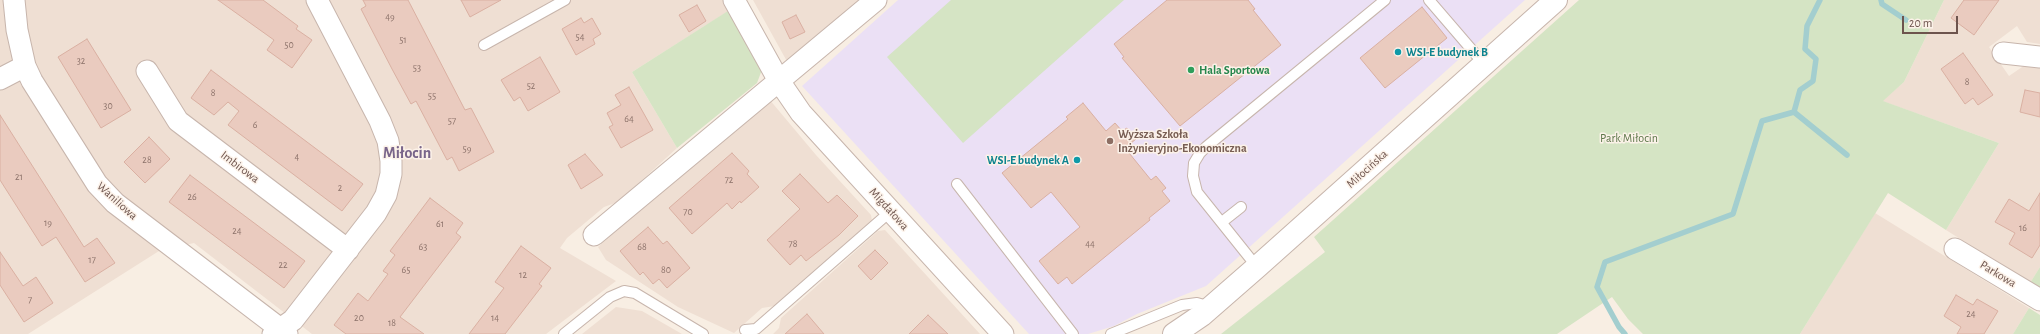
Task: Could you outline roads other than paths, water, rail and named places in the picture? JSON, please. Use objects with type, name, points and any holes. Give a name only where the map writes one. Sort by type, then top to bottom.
[{"type":"street","name":"Waniliowa","points":[[14,0],[17,30],[25,66],[32,82],[97,184],[115,203],[280,332],[293,320],[376,213],[386,195],[391,174],[391,160],[388,141],[380,121],[317,0]]},
{"type":"street","name":"Migdałowa","points":[[734,0],[779,81],[801,113],[1003,334]]},
{"type":"street","points":[[594,235],[876,0]]},
{"type":"street","name":"Miłocińska","points":[[1187,331],[1211,307],[1556,0]]},
{"type":"street","points":[[2003,52],[2040,57]]},
{"type":"street","points":[[0,79],[25,66]]},
{"type":"street","name":"Imbirowa","points":[[147,71],[178,121],[348,250]]},
{"type":"street","name":"Parkowa","points":[[1955,249],[2040,300]]},
{"type":"lane","points":[[484,45],[565,0]]},
{"type":"lane","points":[[1257,267],[1195,186],[1193,169],[1200,154],[1385,0]]},
{"type":"lane","points":[[1429,0],[1484,64]]},
{"type":"lane","points":[[957,184],[1073,334]]},
{"type":"lane","points":[[1222,222],[1241,207]]},
{"type":"lane","points":[[745,330],[756,329],[891,211]]},
{"type":"lane","points":[[564,334],[610,297],[624,291],[635,293],[703,334]]},
{"type":"lane","points":[[1111,334],[1182,305],[1197,303],[1211,307]]},
{"type":"waterway","points":[[1625,334],[1619,327],[1597,287],[1605,262],[1733,214],[1762,121],[1794,112],[1800,90],[1813,81],[1816,59],[1805,49],[1807,26],[1820,0]]},
{"type":"waterway","points":[[1881,0],[1882,4],[1906,20]]},
{"type":"waterway","points":[[1794,112],[1847,155]]},
{"type":"place","name":"WSI-E budynek B","points":[[1398,52]]},
{"type":"place","name":"Hala Sportowa","points":[[1191,70]]},
{"type":"place","name":"Wyższa Szkoła Inżynieryjno-Ekonomiczna","points":[[1110,141]]},
{"type":"place","name":"WSI-E budynek A","points":[[1077,160]]},
{"type":"district","name":"Miłocin","points":[[407,153]]},
{"type":"park label","name":"Park Miłocin","points":[[1629,138]]}]
